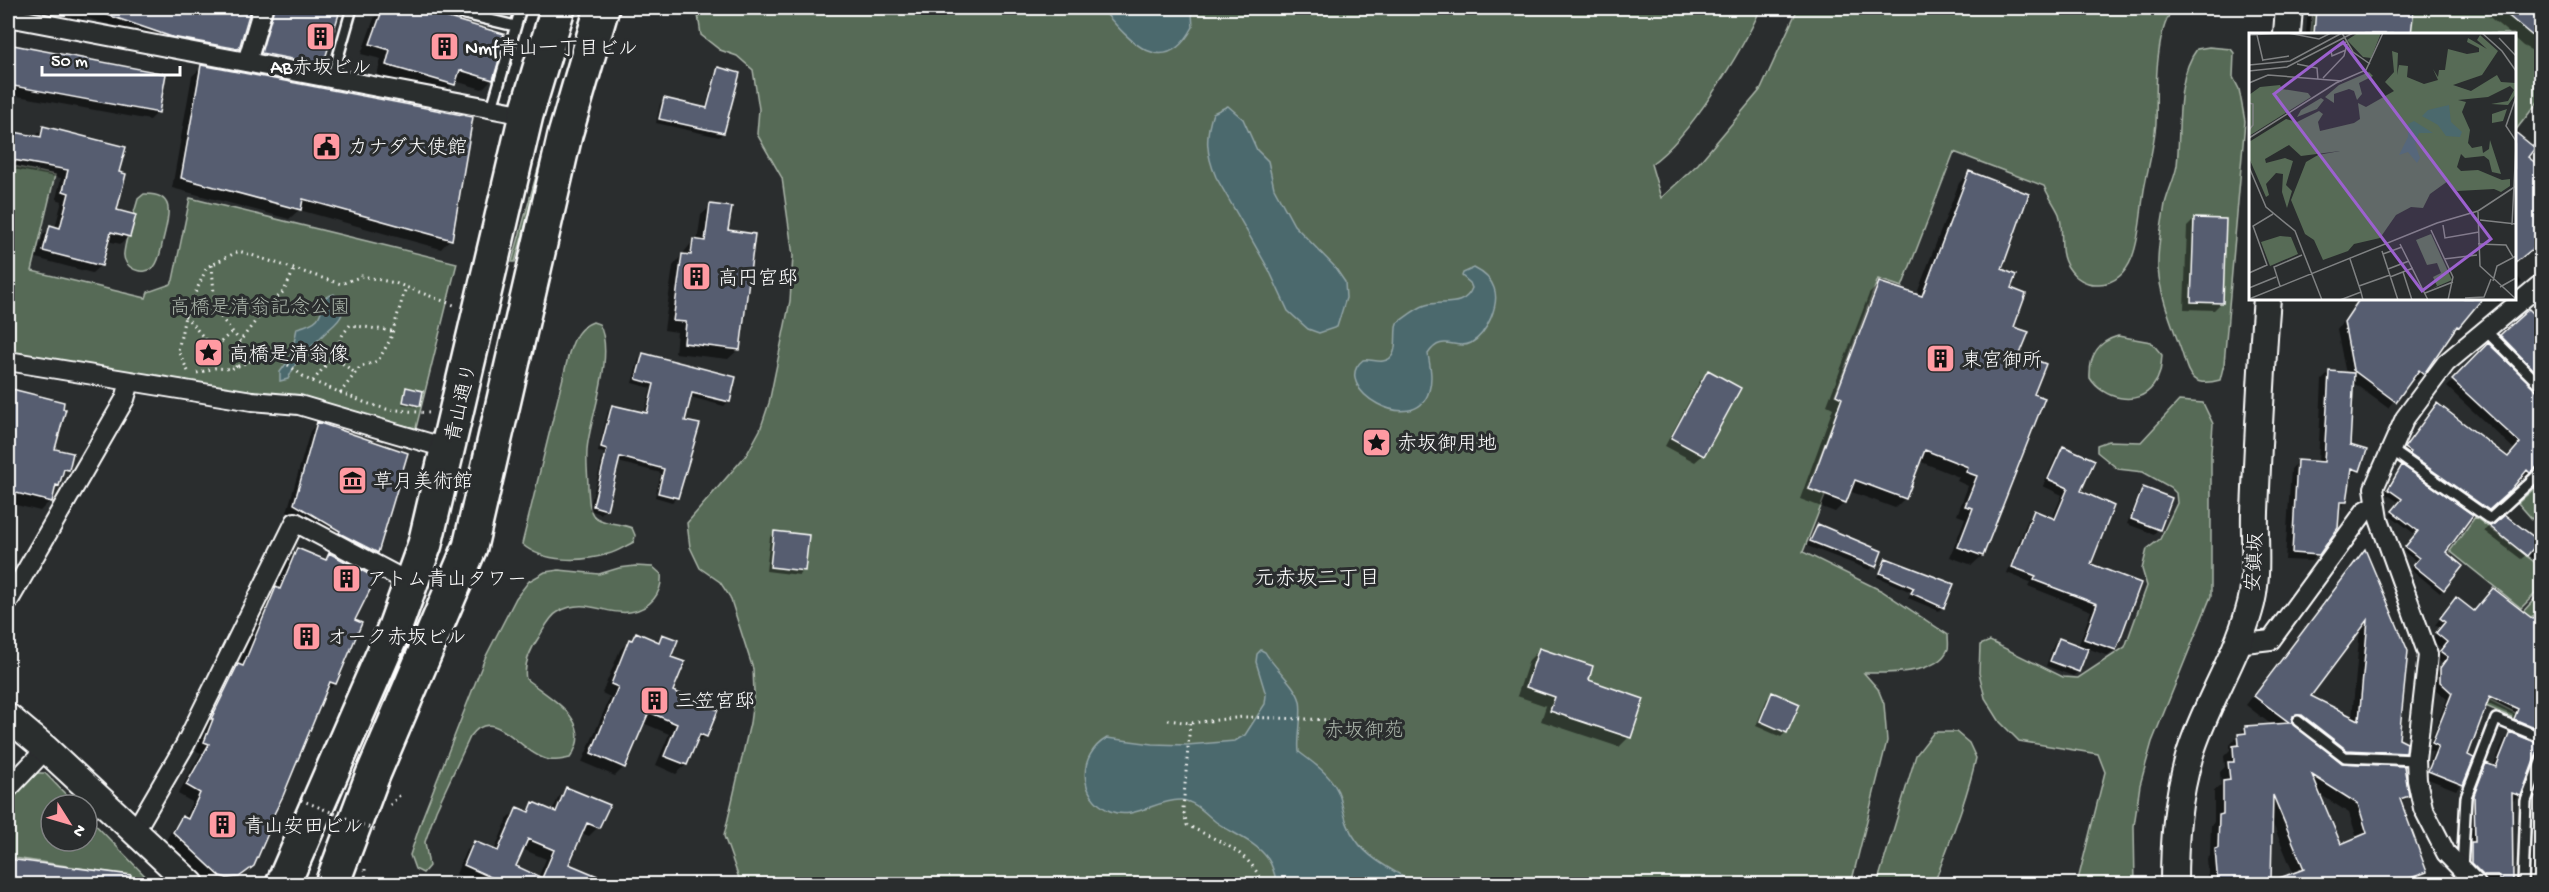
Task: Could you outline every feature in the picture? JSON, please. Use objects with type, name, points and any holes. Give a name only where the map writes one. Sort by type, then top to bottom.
[{"type":"highway","name":"青山通り","points":[[283,885],[412,584],[428,535],[526,115],[558,8]]},
{"type":"highway","points":[[332,885],[372,777],[470,547],[565,135],[603,8]]},
{"type":"main road","points":[[2287,33],[2289,8]]},
{"type":"main road","name":"安鎮坂","points":[[2174,885],[2174,834],[2184,776],[2194,742],[2249,611],[2255,580],[2254,535],[2260,386],[2267,300]]},
{"type":"main road","points":[[8,717],[46,749],[191,885]]},
{"type":"street","points":[[247,62],[263,8]]},
{"type":"street","points":[[8,17],[526,115]]},
{"type":"street","points":[[2475,885],[2446,853],[2423,808],[2416,780],[2416,760],[2428,656],[2375,505],[2374,489],[2405,418],[2424,390],[2446,363],[2541,283]]},
{"type":"street","points":[[8,361],[252,401],[299,405],[449,448]]},
{"type":"street","points":[[8,602],[124,399],[130,382]]},
{"type":"street","points":[[2236,644],[2271,640],[2365,511],[2375,505]]},
{"type":"street","points":[[135,831],[185,745],[295,522],[412,584]]},
{"type":"street","points":[[8,789],[46,749]]},
{"type":"lane","points":[[332,78],[352,8]]},
{"type":"lane","points":[[440,8],[515,26]]},
{"type":"lane","points":[[492,108],[521,8]]},
{"type":"lane","points":[[2484,329],[2541,387]]},
{"type":"lane","points":[[2390,449],[2490,519],[2541,471]]},
{"type":"lane","points":[[2462,872],[2466,797],[2496,719],[2541,738]]},
{"type":"lane","points":[[2298,721],[2345,757],[2416,760]]},
{"type":"lane","points":[[2523,885],[2526,801],[2541,759]]},
{"type":"path","points":[[429,412],[386,409],[340,393],[313,381],[280,359],[260,357],[236,367],[215,368],[190,375],[178,351],[185,316],[207,267],[239,251],[341,284],[362,276],[394,282],[454,305]]},
{"type":"path","points":[[212,264],[215,310],[240,341]]},
{"type":"path","points":[[236,367],[240,341],[265,309],[284,291],[294,270]]},
{"type":"path","points":[[340,393],[360,367],[378,361],[393,331],[406,288]]},
{"type":"path","points":[[188,309],[215,310]]},
{"type":"path","points":[[185,316],[214,349],[232,331]]},
{"type":"path","points":[[313,381],[333,356],[343,334],[350,325],[393,331]]},
{"type":"path","points":[[333,356],[355,373]]},
{"type":"path","points":[[1168,720],[1190,723],[1244,717],[1334,720]]},
{"type":"path","points":[[1190,723],[1183,809],[1187,825],[1239,851],[1248,859],[1263,885]]},
{"type":"path","points":[[391,804],[402,793]]},
{"type":"path","points":[[301,800],[378,831]]},
{"type":"path","points":[[365,869],[366,885]]},
{"type":"green space","points":[[583,8],[587,8],[515,262],[512,262]]},
{"type":"green space","name":"赤坂御用地","points":[[697,8],[1761,8],[1728,69],[1697,115],[1682,135],[1651,164],[1661,198],[1698,164],[1761,89],[1798,8],[2174,8],[2165,25],[2160,46],[2155,132],[2139,232],[2130,261],[2123,273],[2113,281],[2099,284],[2085,282],[2077,277],[2065,261],[2061,221],[2044,186],[1954,152],[1902,287],[1878,279],[1835,395],[1842,398],[1808,489],[1825,496],[1803,552],[1882,591],[1948,635],[1948,649],[1934,664],[1911,671],[1864,673],[1878,689],[1884,704],[1887,741],[1851,884],[741,884],[724,836],[750,723],[754,693],[753,669],[730,597],[720,582],[700,568],[690,547],[687,523],[747,454],[760,430],[769,403],[790,301],[793,256],[782,178],[757,134],[759,109],[753,70],[737,56],[720,50],[701,35]]},
{"type":"green space","points":[[2313,8],[2541,8],[2541,98],[2516,130],[2516,33],[2311,33]]},
{"type":"green space","points":[[2209,47],[2231,49],[2234,53],[2233,77],[2239,89],[2245,121],[2224,364],[2220,380],[2202,382],[2196,380],[2188,371],[2163,298],[2158,260],[2165,204],[2177,165],[2180,105],[2185,74],[2197,49]]},
{"type":"green space","name":"高橋是清翁記念公園","points":[[8,165],[55,175],[32,271],[146,298],[148,292],[171,284],[173,280],[190,198],[457,263],[416,428],[350,414],[8,353]]},
{"type":"green space","points":[[144,194],[162,198],[168,208],[168,216],[158,261],[149,270],[139,271],[126,263],[124,253],[138,199]]},
{"type":"green space","points":[[593,322],[599,324],[605,350],[601,382],[587,448],[589,505],[591,512],[597,518],[632,528],[635,535],[634,542],[615,552],[598,557],[552,558],[541,555],[522,544],[569,353],[580,331]]},
{"type":"green space","points":[[2118,336],[2151,342],[2162,355],[2156,382],[2146,393],[2138,397],[2120,398],[2111,395],[2095,385],[2090,378],[2091,363],[2096,351],[2105,342]]},
{"type":"green space","points":[[2179,401],[2203,403],[2213,424],[2211,596],[2152,742],[2140,785],[2134,826],[2135,884],[2077,884],[2105,772],[2098,754],[2019,741],[2000,722],[1985,698],[1979,673],[1980,645],[1990,641],[2063,677],[2078,678],[2125,647],[2147,586],[2142,569],[2147,549],[2160,539],[2177,503],[2176,493],[2170,487],[2143,472],[2118,469],[2097,452],[2097,445],[2108,441],[2141,442]]},
{"type":"green space","points":[[2538,485],[2542,488],[2541,525],[2539,527],[2518,503]]},
{"type":"green space","points":[[2475,517],[2541,567],[2541,588],[2521,608],[2450,551]]},
{"type":"green space","points":[[635,566],[653,567],[661,574],[660,588],[649,604],[630,612],[578,606],[558,612],[547,623],[528,657],[526,679],[558,703],[574,722],[578,733],[577,745],[570,758],[552,760],[539,756],[499,728],[489,725],[479,728],[470,737],[436,810],[425,842],[429,866],[423,873],[415,869],[410,855],[423,816],[485,658],[516,598],[529,581],[545,572],[559,570],[599,574]]},
{"type":"green space","points":[[2541,592],[2541,607],[2465,687],[2541,726],[2541,730],[2451,691]]},
{"type":"green space","points":[[1934,732],[1956,732],[1969,743],[1976,758],[1962,806],[1934,884],[1877,884],[1916,755]]},
{"type":"green space","points":[[36,773],[45,773],[64,793],[39,793],[39,853],[99,853],[99,828],[153,884],[111,884],[112,873],[8,857],[8,802]]},
{"type":"water","points":[[1101,8],[1189,8],[1193,27],[1182,43],[1170,52],[1158,54],[1134,42]]},
{"type":"water","points":[[1228,106],[1243,119],[1257,150],[1268,161],[1274,188],[1294,225],[1334,266],[1345,282],[1346,298],[1337,327],[1319,333],[1308,329],[1288,311],[1269,270],[1216,177],[1210,161],[1209,129],[1213,113]]},
{"type":"water","points":[[1474,268],[1486,276],[1494,288],[1495,302],[1491,318],[1482,333],[1471,343],[1465,345],[1439,344],[1428,354],[1431,372],[1430,386],[1421,405],[1408,410],[1393,410],[1365,395],[1357,383],[1355,371],[1363,360],[1389,359],[1394,351],[1397,323],[1415,310],[1426,305],[1464,299],[1472,288],[1462,276],[1463,273]]},
{"type":"water","points":[[334,294],[342,308],[340,318],[301,357],[288,379],[280,381],[280,372],[291,357],[297,328],[315,321],[320,314],[325,297]]},
{"type":"water","points":[[1261,650],[1265,652],[1298,695],[1301,707],[1299,752],[1323,771],[1333,783],[1353,835],[1368,854],[1416,884],[1277,884],[1271,865],[1263,853],[1191,803],[1181,800],[1172,801],[1137,812],[1119,813],[1099,805],[1092,796],[1085,776],[1086,765],[1097,745],[1107,738],[1153,744],[1187,745],[1235,741],[1245,735],[1265,704],[1266,695],[1256,662],[1257,654]]},
{"type":"building","points":[[97,8],[251,8],[239,49],[172,37],[96,11]]},
{"type":"building","points":[[274,8],[319,8],[339,14],[323,65],[261,53]]},
{"type":"building","name":"Nmf青山一丁目ビル","points":[[383,8],[414,8],[504,34],[502,39],[505,40],[493,80],[460,70],[455,85],[386,65],[390,50],[370,44]]},
{"type":"building","points":[[2316,8],[2414,8],[2411,33],[2314,33]]},
{"type":"building","points":[[2499,8],[2541,8],[2541,43]]},
{"type":"building","points":[[8,44],[166,74],[159,113],[8,85]]},
{"type":"building","name":"カナダ大使館","points":[[201,65],[473,117],[452,240],[303,199],[301,210],[181,178]]},
{"type":"building","points":[[718,67],[740,73],[724,133],[659,119],[664,98],[707,108]]},
{"type":"building","points":[[43,126],[126,147],[119,172],[126,174],[117,210],[136,215],[130,237],[111,232],[102,266],[43,251],[50,225],[60,228],[69,193],[63,191],[68,170],[8,159],[8,131],[41,137]]},
{"type":"building","points":[[2516,133],[2535,148],[2528,157],[2541,167],[2541,242],[2516,262]]},
{"type":"building","name":"東宮御所","points":[[1969,171],[2029,194],[2002,269],[2016,275],[2011,288],[2026,294],[2014,327],[2029,332],[2020,354],[2046,364],[2034,394],[2045,398],[1983,556],[1958,547],[1973,508],[1965,506],[1977,476],[1966,472],[1968,467],[1925,450],[1906,499],[1855,480],[1846,503],[1809,489],[1842,398],[1836,395],[1879,282],[1922,296]]},
{"type":"building","name":"高円宮邸","points":[[710,204],[732,207],[728,230],[755,234],[740,350],[684,343],[686,322],[673,321],[682,254],[691,255],[693,239],[705,241]]},
{"type":"building","points":[[2194,218],[2226,219],[2223,303],[2191,302]]},
{"type":"building","points":[[2359,300],[2481,300],[2459,327],[2457,326],[2424,374],[2419,370],[2396,402],[2353,370],[2344,322]]},
{"type":"building","points":[[2529,309],[2541,321],[2541,377],[2500,335]]},
{"type":"building","points":[[2488,343],[2541,394],[2541,464],[2530,473],[2527,470],[2509,492],[2489,510],[2409,454],[2410,452],[2404,448],[2437,403],[2508,457],[2520,443],[2452,380]]},
{"type":"building","points":[[643,353],[736,377],[730,402],[692,393],[685,421],[700,424],[678,498],[658,493],[664,469],[620,457],[607,510],[593,506],[607,449],[601,447],[612,405],[647,413],[654,384],[636,379]]},
{"type":"building","points":[[1708,370],[1741,388],[1704,456],[1671,438]]},
{"type":"building","points":[[2329,371],[2354,373],[2350,445],[2367,450],[2360,471],[2352,468],[2347,502],[2340,502],[2338,528],[2319,555],[2292,553],[2297,460],[2324,462]]},
{"type":"building","points":[[406,387],[423,391],[420,406],[403,402]]},
{"type":"building","points":[[8,388],[64,402],[63,409],[66,409],[55,449],[73,453],[69,470],[64,469],[59,486],[56,485],[52,502],[8,491]]},
{"type":"building","points":[[317,422],[408,453],[378,553],[339,533],[340,531],[294,504]]},
{"type":"building","points":[[2063,446],[2095,460],[2081,491],[2114,506],[2091,564],[2141,583],[2116,650],[2084,639],[2097,604],[2034,580],[2036,576],[2012,567],[2034,510],[2055,519],[2068,488],[2048,479]]},
{"type":"building","points":[[2402,465],[2473,515],[2446,552],[2463,566],[2444,590],[2413,565],[2419,558],[2405,547],[2418,531],[2392,511],[2402,499],[2388,489]]},
{"type":"building","points":[[2143,487],[2172,498],[2160,530],[2131,519]]},
{"type":"building","points":[[2505,515],[2539,541],[2527,556],[2488,525],[2494,524]]},
{"type":"building","points":[[1818,524],[1882,551],[1876,567],[1810,541]]},
{"type":"building","points":[[774,531],[809,535],[805,571],[770,567]]},
{"type":"building","points":[[297,548],[326,560],[329,553],[376,578],[355,620],[362,623],[336,684],[330,682],[283,796],[267,828],[270,829],[254,866],[239,877],[227,878],[220,876],[173,832],[182,816],[188,819],[200,793],[186,785],[209,744],[204,742],[213,719],[211,719],[238,664],[243,666],[276,587],[280,589]]},
{"type":"building","points":[[2365,549],[2408,651],[2399,739],[2407,743],[2406,753],[2347,750],[2302,715],[2293,716],[2292,723],[2342,763],[2404,766],[2409,796],[2400,799],[2427,872],[2392,885],[2218,885],[2215,849],[2218,848],[2219,815],[2223,814],[2223,781],[2230,780],[2228,762],[2234,762],[2233,746],[2239,745],[2238,734],[2246,733],[2245,726],[2290,723],[2254,696]],"holes":[[[2368,620],[2359,720],[2311,696]],[[2312,775],[2358,804],[2367,833],[2341,844]],[[2273,795],[2304,869],[2271,881]]]},
{"type":"building","points":[[1886,558],[1954,584],[1944,608],[1911,593],[1914,588],[1880,573]]},
{"type":"building","points":[[2493,588],[2533,619],[2541,609],[2541,730],[2514,719],[2518,709],[2490,696],[2468,755],[2474,758],[2463,785],[2428,771],[2438,746],[2432,743],[2452,693],[2440,682],[2440,668],[2448,657],[2440,651],[2447,642],[2436,633],[2445,622],[2440,618],[2456,597],[2474,611]]},
{"type":"building","name":"三笠宮邸","points":[[636,632],[659,642],[662,634],[678,640],[671,657],[685,662],[673,691],[718,710],[707,737],[700,734],[687,765],[664,756],[677,724],[649,712],[625,768],[591,753],[618,687],[611,684],[629,639],[632,640]]},
{"type":"building","points":[[2059,638],[2088,649],[2079,672],[2050,661]]},
{"type":"building","points":[[1539,648],[1593,666],[1589,680],[1644,699],[1631,738],[1550,711],[1555,697],[1526,687]]},
{"type":"building","points":[[1772,692],[1800,704],[1787,733],[1760,721]]},
{"type":"building","points":[[2510,732],[2540,744],[2521,796],[2512,793],[2513,880],[2499,880],[2499,876],[2484,876],[2471,863],[2471,842],[2475,842],[2474,795],[2486,763],[2496,767]]},
{"type":"building","points":[[566,787],[610,805],[599,828],[587,823],[569,864],[619,885],[508,885],[464,865],[474,841],[498,851],[517,807],[529,812],[533,802],[556,812]],"holes":[[[528,839],[554,850],[542,878],[516,866]]]},
{"type":"building","points":[[8,859],[131,875],[130,885],[8,885]]},
{"type":"place","name":"AB赤坂ビル","points":[[321,36]]},
{"type":"place","name":"Nmf青山一丁目ビル","points":[[444,47]]},
{"type":"place","name":"カナダ大使館","points":[[327,146]]},
{"type":"place","name":"高円宮邸","points":[[697,277]]},
{"type":"place","name":"高橋是清翁像","points":[[208,353]]},
{"type":"place","name":"東宮御所","points":[[1941,359]]},
{"type":"place","name":"赤坂御用地","points":[[1376,442]]},
{"type":"place","name":"草月美術館","points":[[352,480]]},
{"type":"place","name":"アトム青山タワー","points":[[346,578]]},
{"type":"place","name":"オーク赤坂ビル","points":[[306,636]]},
{"type":"place","name":"三笠宮邸","points":[[654,700]]},
{"type":"place","name":"青山安田ビル","points":[[223,825]]},
{"type":"district","name":"元赤坂二丁目","points":[[1317,577]]},
{"type":"park label","name":"赤坂御苑","points":[[1364,729]]}]
